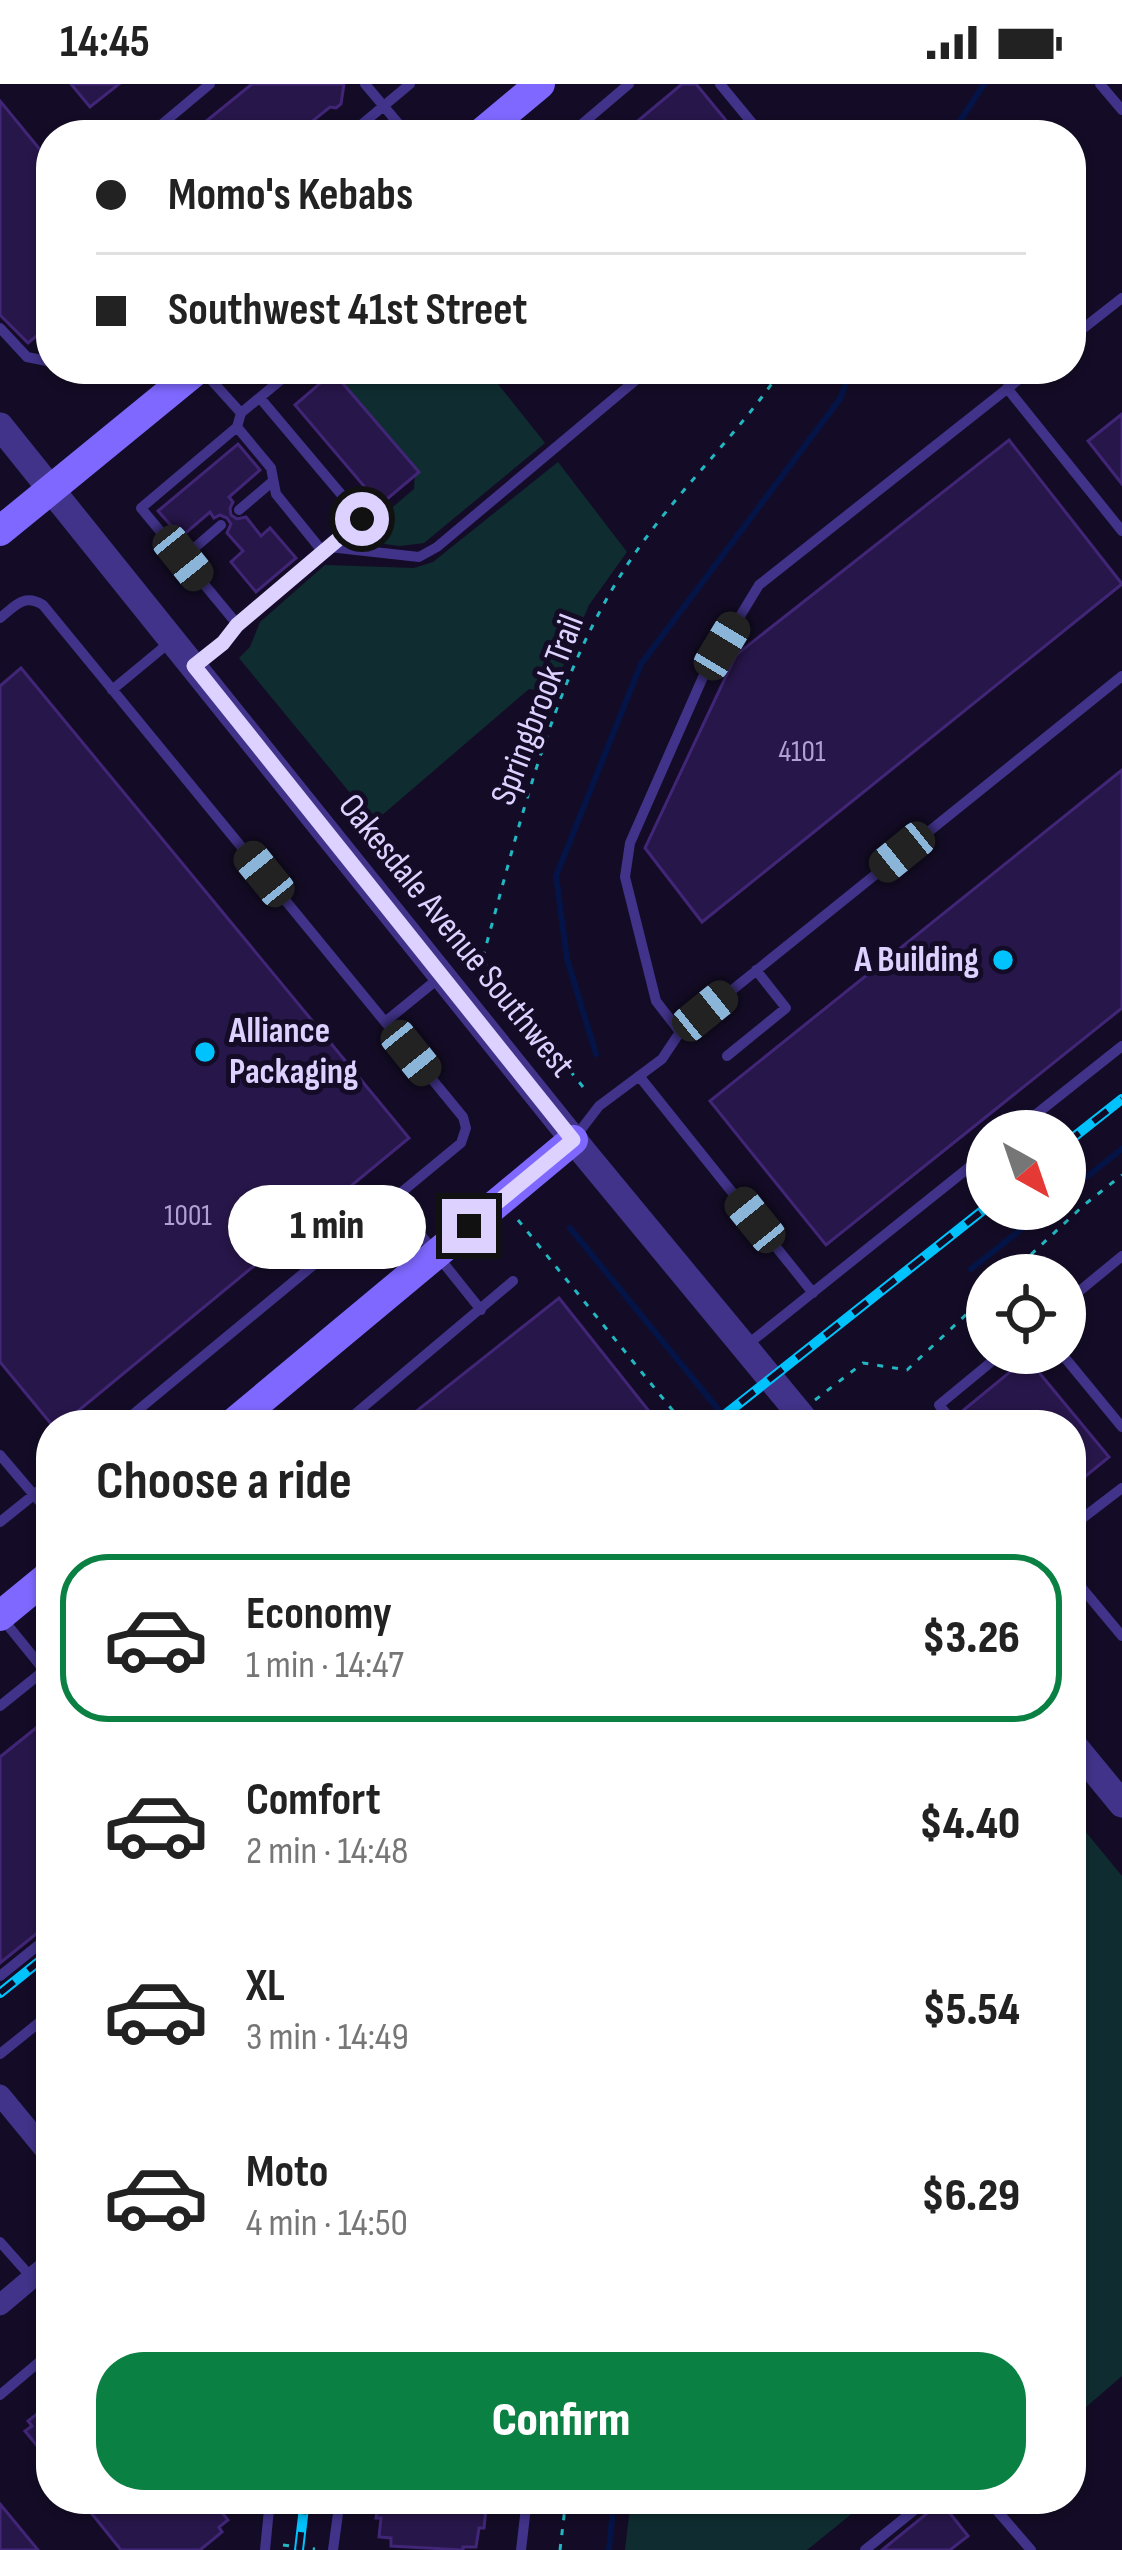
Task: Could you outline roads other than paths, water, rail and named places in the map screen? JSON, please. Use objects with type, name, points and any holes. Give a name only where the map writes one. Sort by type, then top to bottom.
[{"type":"main road","points":[[497,120],[540,84]]},
{"type":"main road","points":[[0,531],[182,384]]},
{"type":"main road","points":[[249,1410],[573,1140]]},
{"type":"main road","points":[[0,1616],[36,1586]]},
{"type":"street","name":"Oakesdale Avenue Southwest","points":[[0,426],[796,1410]]},
{"type":"street","points":[[1086,1760],[1122,1804]]},
{"type":"street","points":[[0,2095],[36,2139]]},
{"type":"street","points":[[0,2305],[36,2275]]},
{"type":"lane","points":[[167,120],[210,84]]},
{"type":"lane","points":[[365,84],[396,120]]},
{"type":"lane","points":[[367,120],[410,84]]},
{"type":"lane","points":[[587,120],[629,84]]},
{"type":"lane","points":[[720,84],[750,120]]},
{"type":"lane","points":[[1100,84],[1122,110]]},
{"type":"lane","points":[[1086,326],[1122,298]]},
{"type":"lane","points":[[0,328],[27,357],[36,359]]},
{"type":"lane","points":[[214,384],[241,413]]},
{"type":"lane","points":[[237,625],[141,508],[217,452],[237,427],[241,413],[276,384]]},
{"type":"lane","points":[[237,427],[271,468],[276,494],[326,549],[419,557],[437,547],[631,384]]},
{"type":"lane","points":[[680,1032],[656,1001],[625,877],[630,843],[703,677],[759,585],[1012,384]]},
{"type":"lane","points":[[1007,388],[1122,531]]},
{"type":"lane","points":[[194,666],[362,519],[260,398]]},
{"type":"lane","points":[[239,510],[273,481]]},
{"type":"lane","points":[[169,484],[178,495]]},
{"type":"lane","points":[[244,484],[254,497]]},
{"type":"lane","points":[[199,521],[210,535]]},
{"type":"lane","points":[[183,558],[221,526]]},
{"type":"lane","points":[[0,618],[23,599],[43,605],[463,1117],[466,1128],[460,1143],[138,1410]]},
{"type":"lane","points":[[112,690],[173,640]]},
{"type":"lane","points":[[573,1140],[599,1106],[662,1059],[680,1032],[1122,676]]},
{"type":"lane","points":[[727,1056],[786,1008],[756,970]]},
{"type":"lane","points":[[385,1022],[442,976]]},
{"type":"lane","points":[[1041,1110],[1122,1046]]},
{"type":"lane","points":[[639,1076],[813,1293]]},
{"type":"lane","points":[[744,1347],[966,1171]]},
{"type":"lane","points":[[393,1200],[481,1310]]},
{"type":"lane","points":[[1086,1286],[1122,1256]]},
{"type":"lane","points":[[360,1410],[513,1281]]},
{"type":"lane","points":[[943,1410],[939,1405],[977,1374]]},
{"type":"lane","points":[[1078,1374],[1122,1427]]},
{"type":"lane","points":[[0,1455],[36,1496]]},
{"type":"lane","points":[[1086,1515],[1122,1488]]},
{"type":"lane","points":[[0,1522],[34,1494]]},
{"type":"lane","points":[[1086,1593],[1122,1636]]},
{"type":"lane","points":[[0,1616],[36,1655]]},
{"type":"lane","points":[[0,1706],[36,1676]]},
{"type":"lane","points":[[0,1976],[36,1947]]},
{"type":"lane","points":[[0,2054],[36,2025]]},
{"type":"lane","points":[[0,2242],[32,2278]]},
{"type":"lane","points":[[0,2395],[36,2364]]},
{"type":"lane","points":[[270,2514],[270,2547]]},
{"type":"lane","points":[[334,2550],[338,2514]]},
{"type":"lane","points":[[521,2550],[525,2514]]},
{"type":"lane","points":[[865,2550],[909,2514]]},
{"type":"lane","points":[[1000,2514],[1031,2550]]},
{"type":"waterway","points":[[961,120],[984,84]]},
{"type":"waterway","points":[[596,1054],[567,959],[556,876],[641,664],[840,399],[846,384]]},
{"type":"waterway","points":[[1086,1177],[1122,1149]]},
{"type":"waterway","points":[[570,1228],[719,1410]]},
{"type":"waterway","points":[[990,1254],[1020,1230]]},
{"type":"waterway","points":[[609,2550],[613,2514]]},
{"type":"railway","points":[[1086,1127],[1122,1099]]},
{"type":"railway","points":[[731,1410],[966,1224]]},
{"type":"railway","points":[[0,1993],[36,1964]]},
{"type":"railway","points":[[299,2550],[303,2514]]},
{"type":"place","name":"A Building","points":[[1003,960]]},
{"type":"place","name":"Alliance Packaging","points":[[205,1052]]}]
